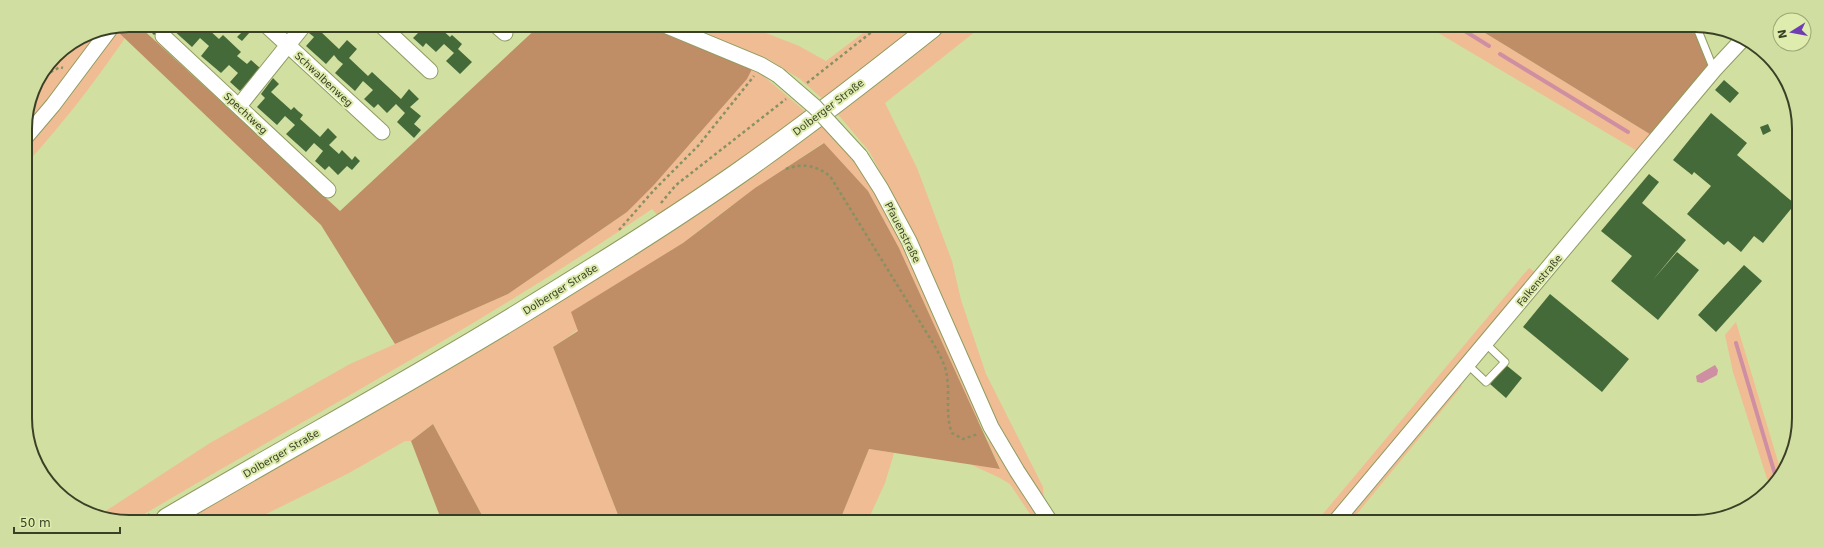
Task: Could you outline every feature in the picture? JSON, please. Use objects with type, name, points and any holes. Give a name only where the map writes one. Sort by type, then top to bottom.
[{"type":"main road","name":"Dolberger Straße","points":[[161,515],[475,340],[665,222],[738,173],[814,118],[926,32]]},
{"type":"street","name":"Schwalbenweg","points":[[273,32],[382,132]]},
{"type":"street","points":[[239,106],[299,32]]},
{"type":"street","points":[[388,32],[430,71]]},
{"type":"street","name":"Pfauenstraße","points":[[681,32],[761,65],[778,76],[815,107],[860,156],[881,189],[909,241],[991,427],[1046,515]]},
{"type":"street","points":[[32,130],[53,105],[106,35]]},
{"type":"street","name":"Spechtweg","points":[[163,36],[328,190]]},
{"type":"street","name":"Falkenstraße","points":[[1341,515],[1714,70],[1739,43]]},
{"type":"lane","points":[[1699,32],[1714,70]]},
{"type":"lane","points":[[1466,364],[1486,382],[1505,362],[1485,343]]},
{"type":"path","points":[[806,84],[872,32]]},
{"type":"path","points":[[618,232],[655,189],[698,146],[751,82],[761,65]]},
{"type":"path","points":[[50,72],[60,67],[66,68],[75,76]]},
{"type":"path","points":[[657,208],[676,185],[789,97]]},
{"type":"path","points":[[786,169],[808,165],[821,169],[830,176],[933,343],[944,364],[947,377],[949,419],[952,433],[964,439],[991,427]]},
{"type":"shaded area","points":[[146,32],[340,211],[533,32],[668,32],[753,67],[747,79],[653,186],[627,212],[508,294],[395,344],[321,225],[119,33]]},
{"type":"shaded area","points":[[700,32],[763,32],[799,46],[826,61],[864,32],[912,32],[824,100],[800,79],[768,59]]},
{"type":"shaded area","points":[[940,32],[975,32],[885,103],[917,168],[952,261],[961,300],[986,374],[1043,487],[1044,505],[995,419],[915,237],[869,151],[836,112]]},
{"type":"shaded area","points":[[1437,32],[1484,32],[1653,136],[1639,152]]},
{"type":"shaded area","points":[[1484,32],[1703,33],[1712,61],[1653,136]]},
{"type":"shaded area","points":[[115,33],[119,33],[125,38],[102,71],[52,135],[32,157],[32,137]]},
{"type":"shaded area","points":[[94,38],[47,102],[33,118],[39,92],[48,75],[64,57],[70,54],[75,48]]},
{"type":"shaded area","points":[[753,67],[807,113],[659,217],[652,209],[590,251],[462,330],[143,515],[104,512],[210,443],[350,364],[508,294],[627,212],[693,141]]},
{"type":"shaded area","points":[[821,125],[853,161],[857,159],[894,220],[980,416],[978,421],[899,248],[868,191],[823,143],[716,217],[587,323],[553,347],[618,515],[482,515],[433,424],[411,441],[405,441],[349,473],[264,515],[191,515]]},
{"type":"shaded area","points":[[824,143],[868,191],[899,248],[1000,469],[869,449],[842,515],[618,515],[553,347],[578,331],[571,312],[683,243],[755,188]]},
{"type":"shaded area","points":[[1529,268],[1538,274],[1336,515],[1322,515]]},
{"type":"shaded area","points":[[1736,322],[1779,466],[1768,482],[1733,372],[1725,335]]},
{"type":"shaded area","points":[[1715,365],[1718,370],[1717,375],[1702,383],[1697,382],[1696,376]]},
{"type":"shaded area","points":[[1457,383],[1462,386],[1356,515],[1347,515]]},
{"type":"shaded area","points":[[433,424],[482,515],[439,515],[411,441]]},
{"type":"shaded area","points":[[987,440],[992,443],[1041,515],[1031,515],[1010,484],[972,465],[1000,468]]},
{"type":"shaded area","points":[[869,449],[894,453],[885,483],[870,515],[842,515]]},
{"type":"building","points":[[175,32],[211,32],[219,39],[223,35],[241,52],[237,56],[247,64],[251,60],[260,68],[240,91],[230,82],[238,73],[229,65],[221,73],[201,56],[209,46],[200,38],[192,47]]},
{"type":"building","points":[[242,32],[250,32],[242,41],[237,37]]},
{"type":"building","points":[[321,32],[339,49],[347,40],[357,49],[349,58],[368,76],[372,72],[401,99],[409,89],[419,99],[410,107],[421,116],[414,124],[421,130],[414,138],[397,122],[405,113],[396,104],[387,113],[378,104],[374,108],[364,99],[373,90],[363,81],[355,91],[335,73],[343,64],[334,55],[326,64],[306,46],[314,37],[309,33]]},
{"type":"building","points":[[419,32],[444,32],[450,37],[452,35],[462,44],[458,49],[472,62],[460,74],[446,61],[454,53],[444,44],[436,52],[426,43],[423,47],[413,38]]},
{"type":"building","points":[[273,78],[279,84],[271,92],[291,110],[294,107],[303,115],[300,119],[320,137],[328,128],[337,137],[329,145],[339,154],[342,150],[352,160],[355,156],[360,161],[352,170],[347,166],[338,175],[329,166],[325,170],[315,161],[323,151],[314,143],[306,152],[286,134],[295,125],[285,116],[277,125],[257,107],[265,98],[261,94]]},
{"type":"building","points":[[1724,80],[1739,93],[1730,103],[1715,90]]},
{"type":"building","points":[[1711,113],[1747,143],[1737,155],[1792,201],[1792,208],[1763,243],[1754,236],[1741,252],[1728,241],[1724,245],[1687,214],[1711,186],[1694,172],[1692,175],[1673,160]]},
{"type":"building","points":[[1768,124],[1771,131],[1763,135],[1760,127]]},
{"type":"building","points":[[1649,174],[1659,182],[1642,203],[1686,240],[1652,281],[1677,252],[1699,270],[1658,320],[1611,281],[1632,256],[1601,231]]},
{"type":"building","points":[[1744,265],[1762,281],[1716,332],[1698,315]]},
{"type":"building","points":[[1550,294],[1629,359],[1602,392],[1523,327]]},
{"type":"building","points":[[1506,365],[1522,378],[1506,398],[1490,384],[1495,378],[1494,377]]},
{"type":"waterway","points":[[1466,32],[1489,46]]},
{"type":"waterway","points":[[1500,54],[1628,132]]},
{"type":"waterway","points":[[1736,343],[1775,474]]}]
